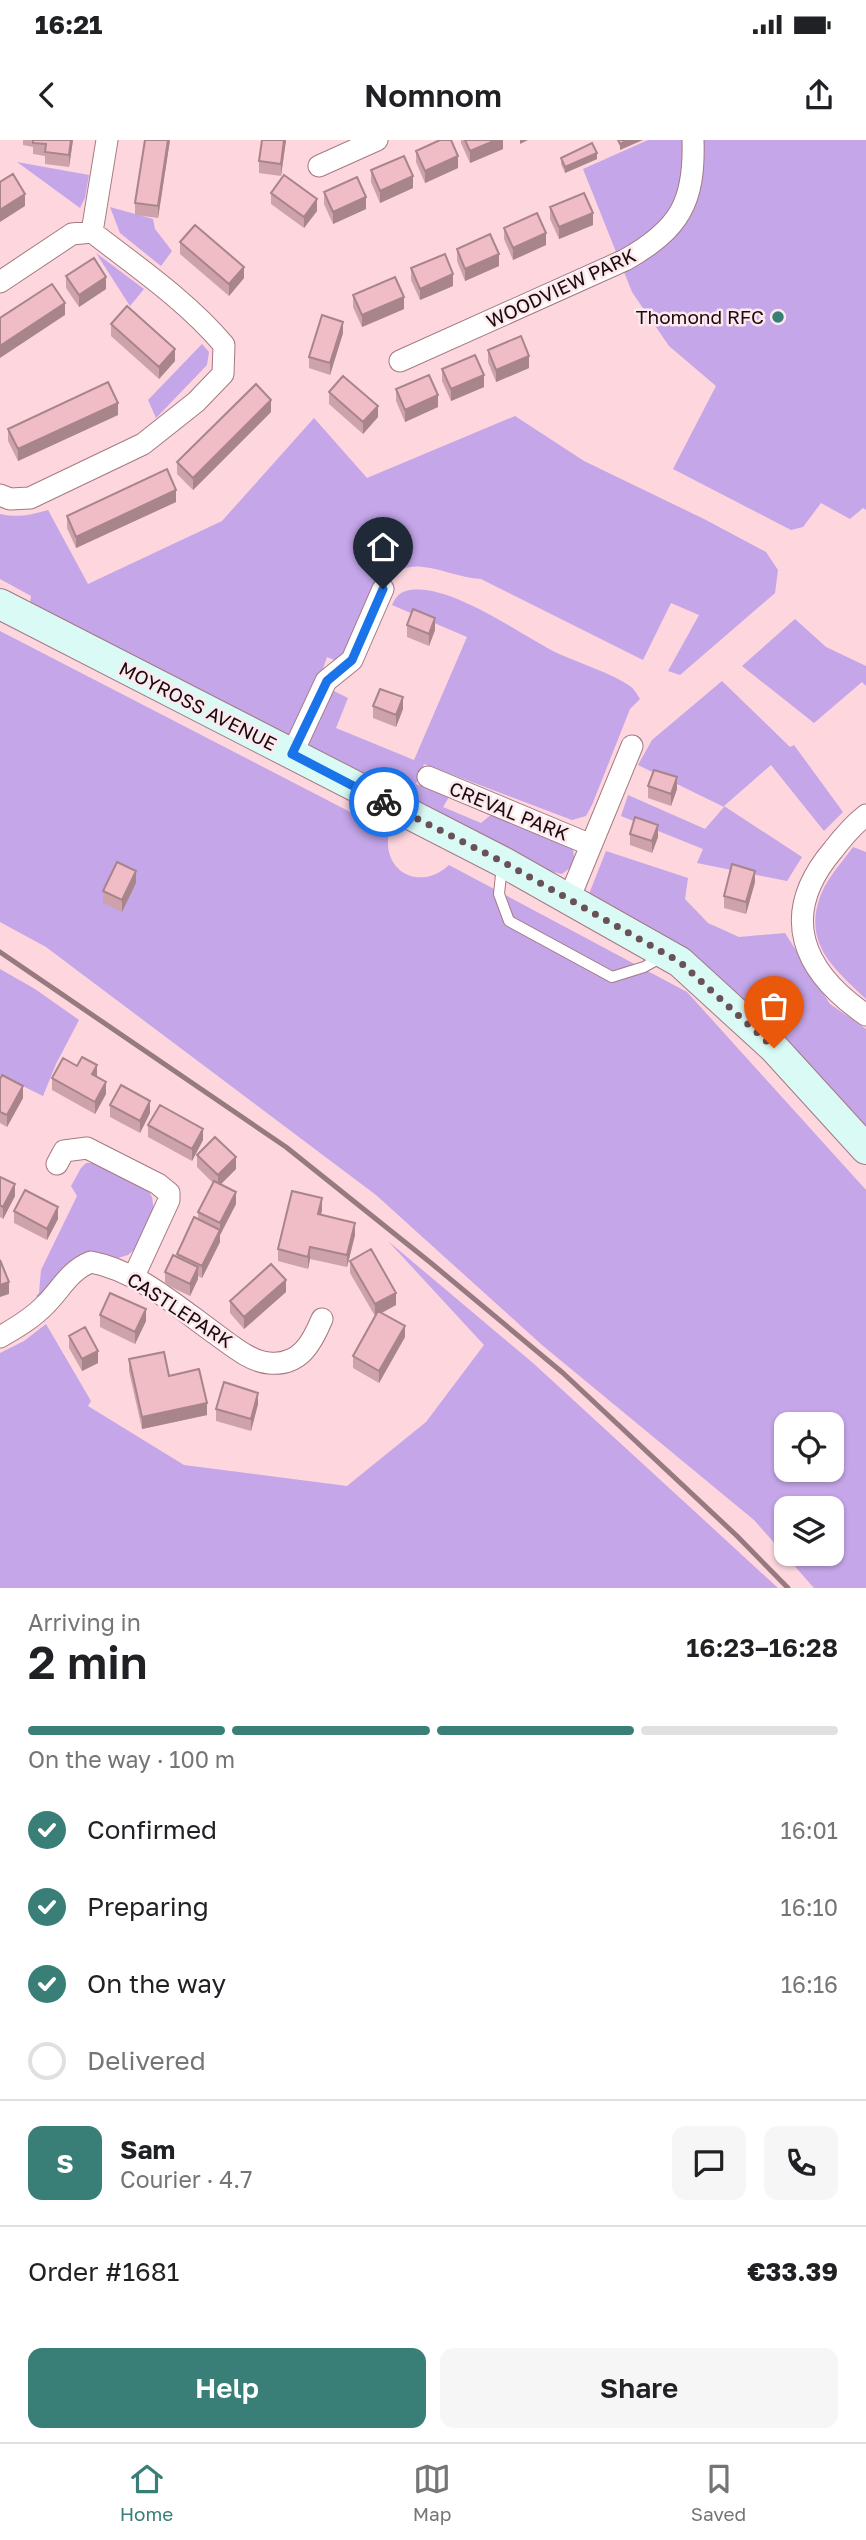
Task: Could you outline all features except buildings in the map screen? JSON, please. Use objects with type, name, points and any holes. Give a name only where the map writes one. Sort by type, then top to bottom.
[{"type":"street","points":[[92,232],[107,140]]},
{"type":"street","points":[[319,166],[377,140]]},
{"type":"street","name":"WOODVIEW PARK","points":[[400,360],[625,260],[646,248],[673,222],[688,197],[695,162],[693,140]]},
{"type":"street","points":[[0,282],[72,234],[92,232],[210,328],[224,345],[223,374],[196,402],[143,444],[30,498],[10,499],[0,495]]},
{"type":"street","points":[[292,754],[327,681],[352,660],[383,589]]},
{"type":"street","name":"MOYROSS AVENUE","points":[[0,604],[503,862],[680,962],[741,1016],[866,1149]]},
{"type":"street","name":"CREVAL PARK","points":[[569,898],[632,746]]},
{"type":"street","name":"CREVAL PARK","points":[[428,777],[591,845]]},
{"type":"street","points":[[862,825],[826,858],[812,879],[801,919],[804,941],[813,965],[844,1000],[866,1015]]},
{"type":"street","points":[[57,1164],[64,1151],[88,1148],[158,1184],[169,1193],[169,1200],[134,1276]]},
{"type":"street","name":"CASTLEPARK","points":[[0,1337],[16,1329],[45,1306],[76,1269],[90,1262],[134,1276],[230,1345],[267,1363],[294,1359],[306,1351],[322,1319]]},
{"type":"lane","points":[[503,862],[499,894],[509,921],[612,977],[644,967],[667,955]]},
{"type":"shaded area","points":[[648,140],[866,140],[866,510],[863,508],[850,519],[821,503],[803,527],[791,530],[673,469],[716,386],[669,346],[632,292],[583,169]]},
{"type":"shaded area","points":[[17,162],[89,175],[85,198],[80,208]]},
{"type":"shaded area","points":[[110,207],[153,219],[155,229],[172,251],[161,266],[120,233]]},
{"type":"shaded area","points":[[96,253],[144,289],[130,306]]},
{"type":"shaded area","points":[[202,344],[209,352],[207,365],[156,418],[148,400]]},
{"type":"shaded area","points":[[515,416],[584,461],[766,552],[778,570],[775,593],[680,675],[668,671],[699,615],[671,603],[643,660],[481,579],[423,567],[406,568],[392,575],[380,586],[362,616],[342,663],[327,657],[318,683],[348,698],[336,728],[414,760],[467,637],[392,605],[399,595],[406,591],[422,590],[462,601],[557,653],[604,672],[631,687],[640,699],[630,709],[586,816],[572,820],[424,764],[416,784],[449,797],[443,807],[481,823],[492,814],[573,849],[575,864],[562,874],[541,869],[30,603],[31,596],[0,579],[0,514],[24,515],[48,510],[88,584],[222,521],[314,418],[367,478]]},
{"type":"shaded area","points":[[795,619],[826,647],[866,666],[866,686],[862,682],[814,723],[742,666]]},
{"type":"shaded area","points":[[0,631],[389,832],[391,858],[405,874],[426,877],[449,865],[687,992],[866,1190],[866,1588],[814,1588],[795,1566],[844,1566],[844,1496],[774,1496],[774,1543],[754,1520],[542,1345],[376,1195],[46,947],[0,922]]},
{"type":"shaded area","points":[[722,681],[790,747],[794,745],[843,812],[824,831],[771,765],[724,806],[802,857],[787,881],[697,863],[703,849],[621,816],[628,795],[705,829],[724,807],[638,765],[652,740]]},
{"type":"shaded area","points":[[853,847],[866,852],[866,999],[832,965],[818,940],[815,925],[822,892]]},
{"type":"shaded area","points":[[606,851],[688,878],[685,899],[708,923],[739,937],[785,933],[830,1004],[866,1029],[866,1129],[742,998],[686,951],[589,894]]},
{"type":"shaded area","points":[[0,969],[35,989],[79,1020],[43,1096],[0,1075]]},
{"type":"shaded area","points":[[86,1163],[93,1163],[145,1185],[152,1197],[154,1212],[136,1248],[128,1255],[115,1259],[84,1255],[74,1258],[38,1298],[36,1296],[39,1293],[41,1270],[77,1196],[71,1186]]},
{"type":"shaded area","points":[[388,1241],[533,1363],[778,1588],[0,1588],[0,1353],[24,1341],[46,1324],[91,1401],[88,1406],[184,1465],[347,1486],[426,1422],[484,1345]]},
{"type":"railway","points":[[0,952],[286,1147],[431,1263],[563,1373],[737,1536],[788,1588]]},
{"type":"way so far","points":[[384,802],[503,862],[680,962],[774,1048]]},
{"type":"place","name":"Thomond RFC","points":[[778,317]]},
{"type":"route","points":[[383,589],[352,660],[327,681],[292,754],[384,802]]}]
